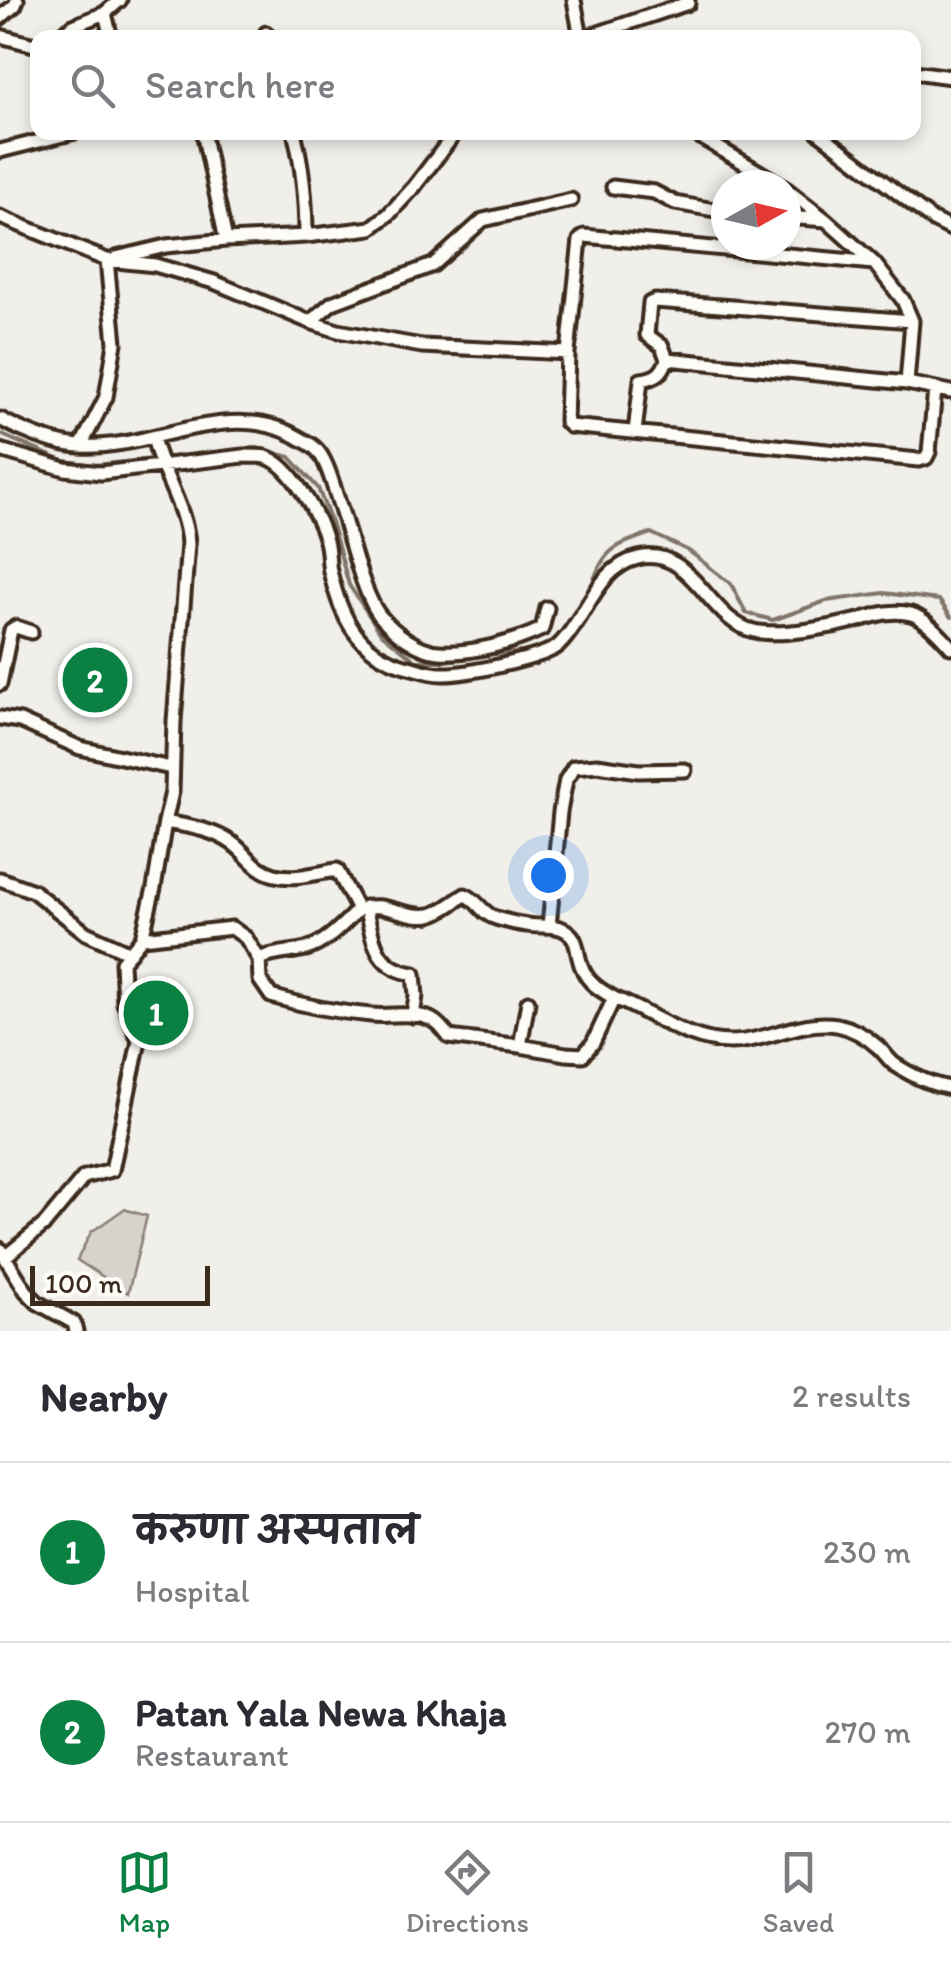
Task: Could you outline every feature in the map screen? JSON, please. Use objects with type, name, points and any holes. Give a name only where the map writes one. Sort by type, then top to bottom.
[{"type":"street","points":[[0,18],[17,0]]},
{"type":"street","points":[[67,30],[105,13],[120,0]]},
{"type":"street","points":[[574,0],[580,30]]},
{"type":"street","points":[[605,30],[690,1]]},
{"type":"street","points":[[105,13],[110,30]]},
{"type":"street","points":[[0,36],[30,44]]},
{"type":"street","points":[[921,73],[951,77]]},
{"type":"street","points":[[0,150],[41,140]]},
{"type":"street","points":[[206,140],[226,240]]},
{"type":"street","points":[[296,140],[306,198],[306,236]]},
{"type":"street","points":[[107,260],[166,246],[371,228],[414,187],[450,140]]},
{"type":"street","points":[[705,140],[755,170]]},
{"type":"street","points":[[828,140],[933,220],[951,229]]},
{"type":"street","points":[[613,187],[654,192],[676,202],[711,209]]},
{"type":"street","points":[[310,322],[332,303],[433,266],[483,220],[570,200]]},
{"type":"street","points":[[801,201],[874,263],[903,300],[912,321],[907,383]]},
{"type":"street","points":[[0,217],[107,260],[155,265],[214,282],[338,331],[422,346],[568,353]]},
{"type":"street","points":[[801,218],[826,220]]},
{"type":"street","points":[[874,263],[584,236],[580,240],[568,353],[566,422],[576,427],[919,460],[926,458],[928,452],[935,390]]},
{"type":"street","points":[[81,446],[106,397],[116,343],[107,260]]},
{"type":"street","points":[[636,432],[640,380],[654,378],[667,360],[662,346],[646,335],[650,304],[655,301],[912,321]]},
{"type":"street","points":[[667,360],[907,383],[951,392]]},
{"type":"street","points":[[0,419],[56,442],[81,446],[154,441],[219,424],[252,423],[286,431],[318,449],[366,590],[380,616],[409,641],[436,652],[490,647],[542,629],[547,608]]},
{"type":"street","points":[[76,1331],[74,1323],[26,1291],[3,1252],[45,1224],[84,1178],[112,1170],[139,1041],[124,1003],[122,962],[142,938],[172,792],[188,544],[187,524],[154,441]]},
{"type":"street","points":[[0,450],[64,469],[101,473],[243,456],[266,458],[287,470],[326,540],[330,572],[353,634],[370,650],[419,670],[442,674],[549,653],[568,634],[608,573],[625,562],[654,556],[668,560],[694,578],[724,615],[752,631],[787,634],[889,612],[914,614],[951,647]]},
{"type":"street","points":[[0,684],[10,630],[16,627],[31,632]]},
{"type":"street","points":[[0,718],[20,721],[80,748],[171,768]]},
{"type":"street","points":[[549,926],[560,812],[566,780],[574,766],[686,770]]},
{"type":"street","points":[[164,822],[198,828],[234,844],[261,870],[274,875],[302,876],[336,870],[362,909],[373,942],[387,966],[414,974],[414,1016]]},
{"type":"street","points":[[0,879],[32,891],[86,934],[130,953]]},
{"type":"street","points":[[259,960],[275,952],[318,944],[362,909],[381,906],[431,914],[468,896],[495,918],[557,927],[571,935],[588,980],[614,998],[688,1033],[728,1042],[817,1025],[838,1025],[878,1047],[892,1063],[935,1085],[951,1088]]},
{"type":"street","points":[[142,938],[232,928],[246,938],[259,960],[260,980],[271,996],[307,1007],[426,1018],[440,1025],[448,1037],[566,1054],[582,1055],[593,1043],[614,998]]},
{"type":"street","points":[[520,1046],[528,1002]]},
{"type":"shaded area","points":[[124,1209],[147,1216],[128,1293],[77,1260],[91,1232]]},
{"type":"waterway","points":[[0,434],[63,461],[95,465],[257,448],[290,457],[318,488],[349,585],[380,632],[416,661],[534,651]]},
{"type":"waterway","points":[[589,592],[610,552],[651,533],[689,551],[731,584],[746,613],[773,620],[826,601],[884,593],[939,600],[951,617]]},
{"type":"waterway","points":[[551,645],[579,609]]},
{"type":"place","name":"Patan Yala Newa Khaja","points":[[95,680]]},
{"type":"place","name":"करुणा अस्पताल","points":[[156,1013]]}]
